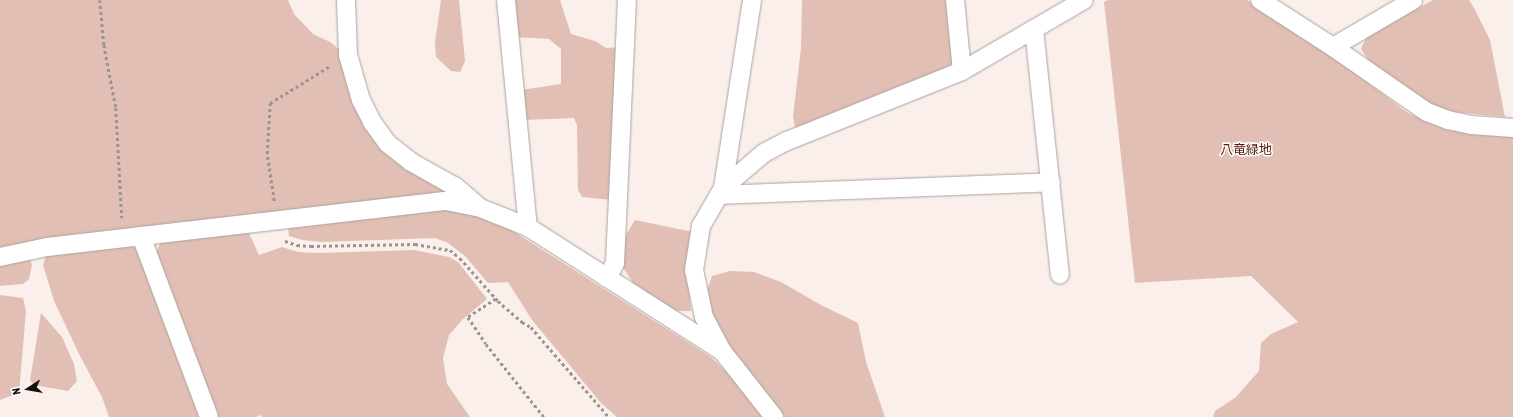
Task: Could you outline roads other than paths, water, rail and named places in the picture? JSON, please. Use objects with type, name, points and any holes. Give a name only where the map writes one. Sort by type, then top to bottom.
[{"type":"street","points":[[346,0],[348,55],[361,100],[372,122],[387,142],[411,162],[456,187],[478,207]]},
{"type":"street","points":[[506,0],[528,227]]},
{"type":"street","points":[[607,278],[615,263],[627,0]]},
{"type":"street","points":[[721,192],[752,0]]},
{"type":"street","points":[[955,0],[962,71]]},
{"type":"street","points":[[774,417],[722,351],[704,317],[694,270],[701,226],[721,192],[764,154],[787,142],[962,71],[1084,0]]},
{"type":"street","points":[[1260,0],[1333,47],[1427,112],[1448,120],[1513,128]]},
{"type":"street","points":[[1333,47],[1413,0]]},
{"type":"street","points":[[1034,29],[1060,275]]},
{"type":"street","points":[[721,192],[1050,182]]},
{"type":"street","points":[[0,257],[47,247],[277,222],[446,201],[478,207],[528,227],[722,351]]},
{"type":"street","points":[[132,237],[209,417]]},
{"type":"park label","name":"八竜緑地","points":[[1246,150]]}]
